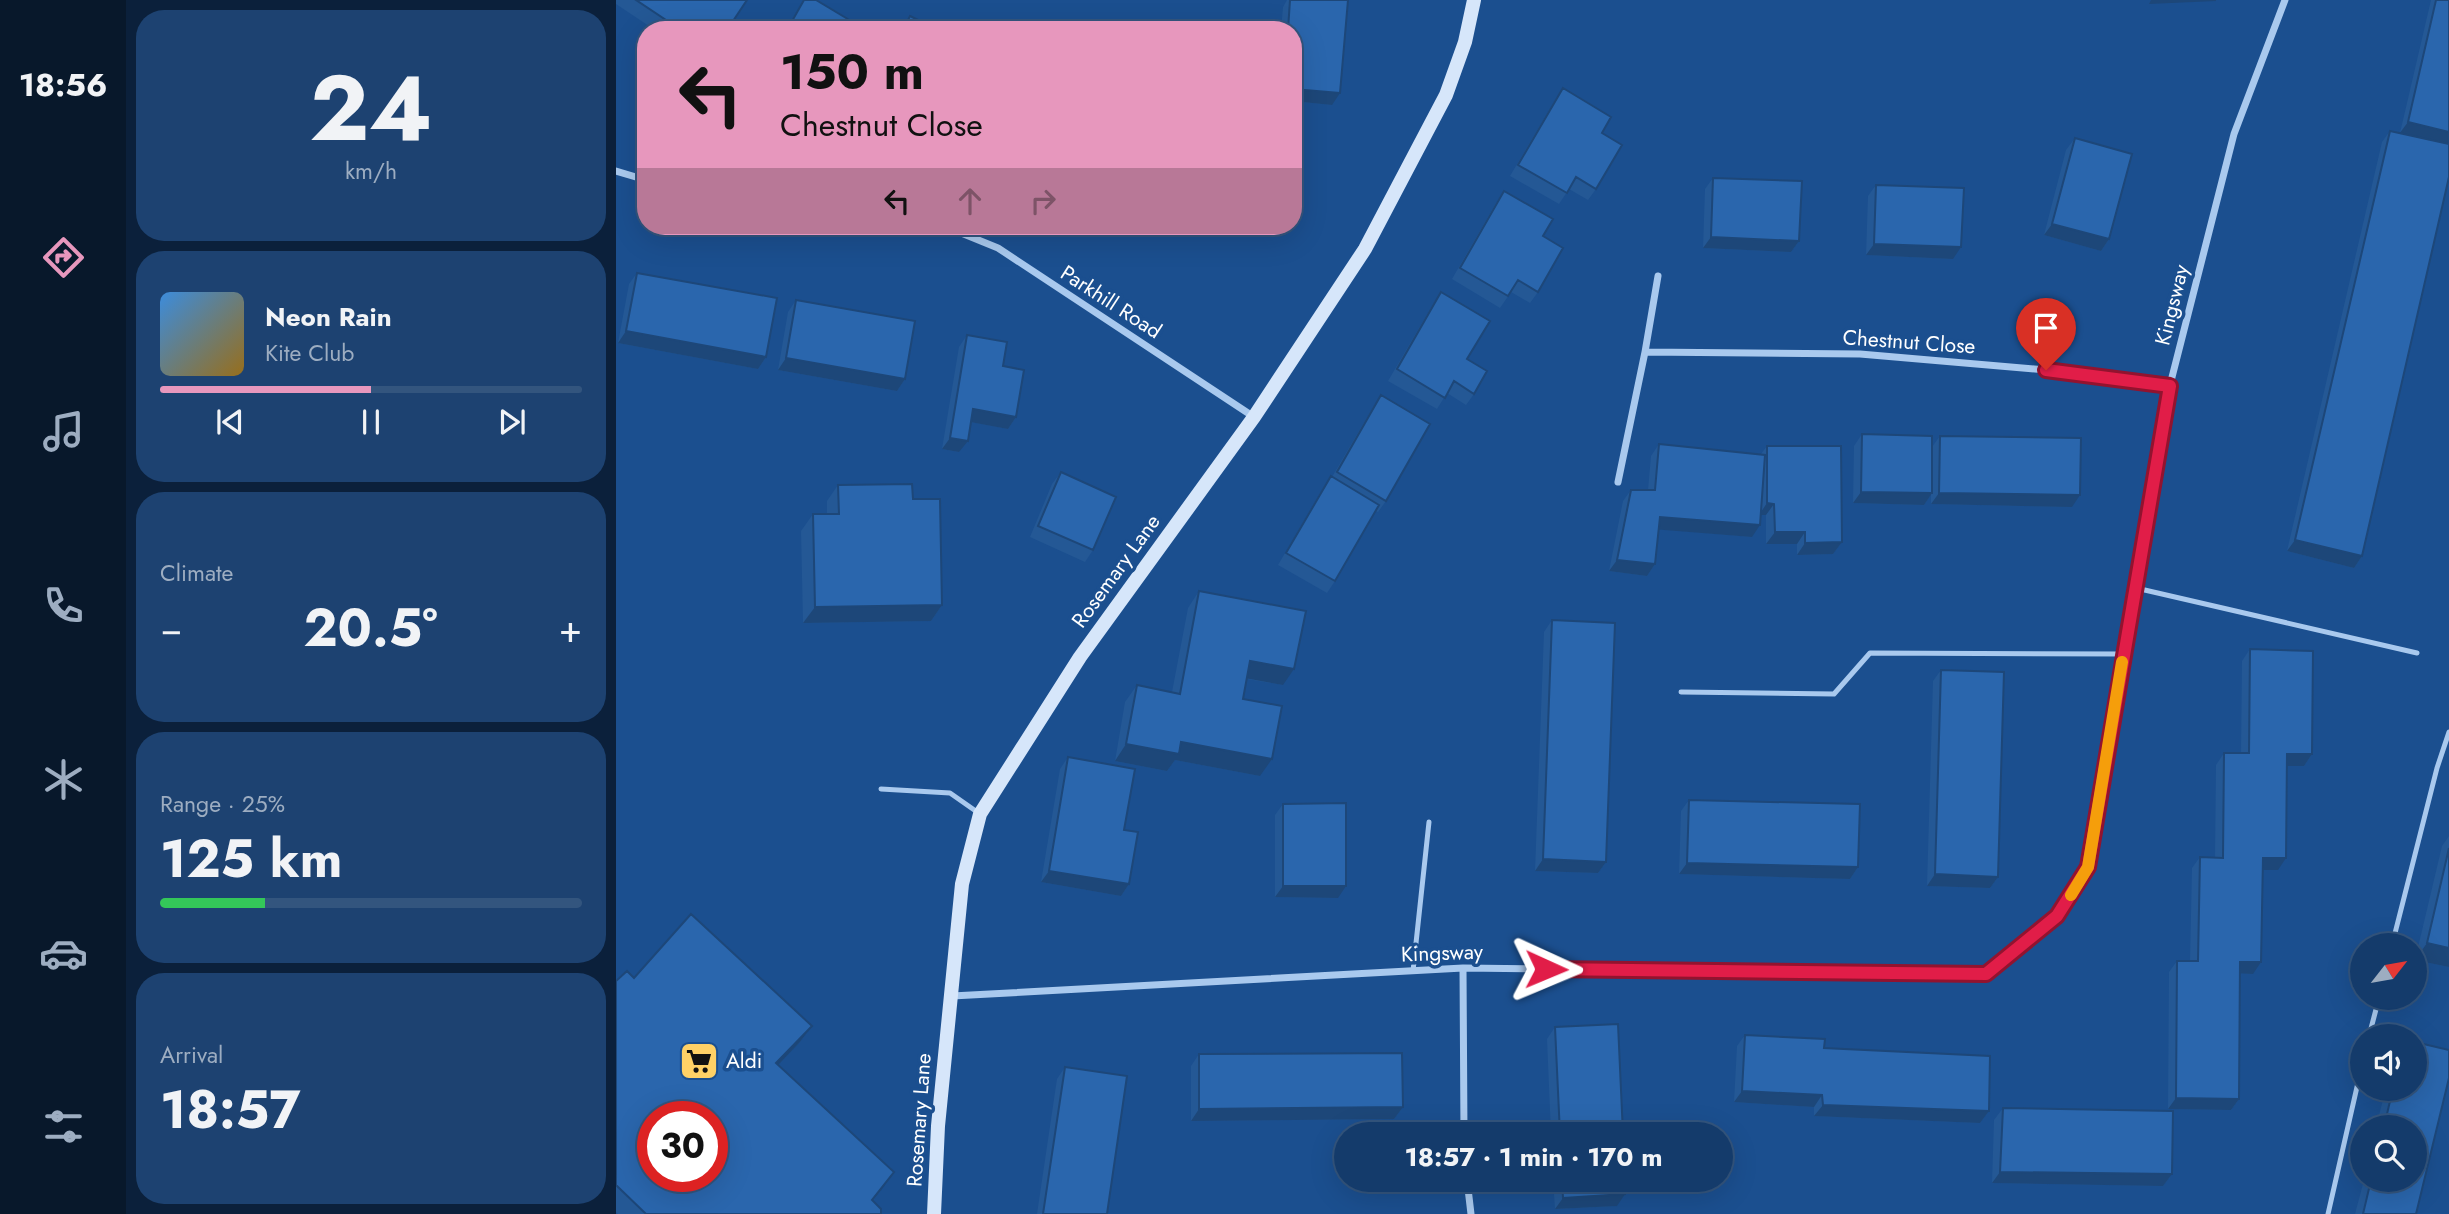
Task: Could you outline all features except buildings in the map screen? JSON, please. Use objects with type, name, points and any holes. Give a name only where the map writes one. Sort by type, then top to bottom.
[{"type":"street","name":"Rosemary Lane","points":[[934,1214],[938,1126],[962,884],[980,814],[1080,657],[1254,417],[1366,249],[1446,94],[1465,42],[1474,0]]},
{"type":"street","name":"Kingsway","points":[[952,996],[1463,968],[1986,974],[2057,916],[2088,867],[2170,386],[2234,134],[2285,0]]},
{"type":"street","points":[[616,171],[637,177]]},
{"type":"street","name":"Parkhill Road","points":[[966,235],[998,248],[1254,417]]},
{"type":"street","points":[[1618,482],[1646,352],[1658,276]]},
{"type":"street","name":"Chestnut Close","points":[[1646,352],[1860,354],[2046,370],[2170,386]]},
{"type":"street","points":[[1463,968],[1464,1122]]},
{"type":"street","points":[[1468,1192],[1471,1214]]},
{"type":"lane","points":[[2136,588],[2417,653]]},
{"type":"lane","points":[[1681,692],[1834,694],[1870,653],[2124,654]]},
{"type":"lane","points":[[2395,933],[2437,768],[2449,732]]},
{"type":"lane","points":[[881,789],[950,793],[980,814]]},
{"type":"lane","points":[[1413,971],[1429,822]]},
{"type":"lane","points":[[2328,1214],[2354,1101]]},
{"type":"slow traffic","points":[[2071,895],[2088,867],[2122,662]]},
{"type":"place","name":"Aldi","points":[[699,1061]]},
{"type":"route","points":[[1546,969],[1986,974],[2057,916],[2088,867],[2170,386],[2046,370]]}]
